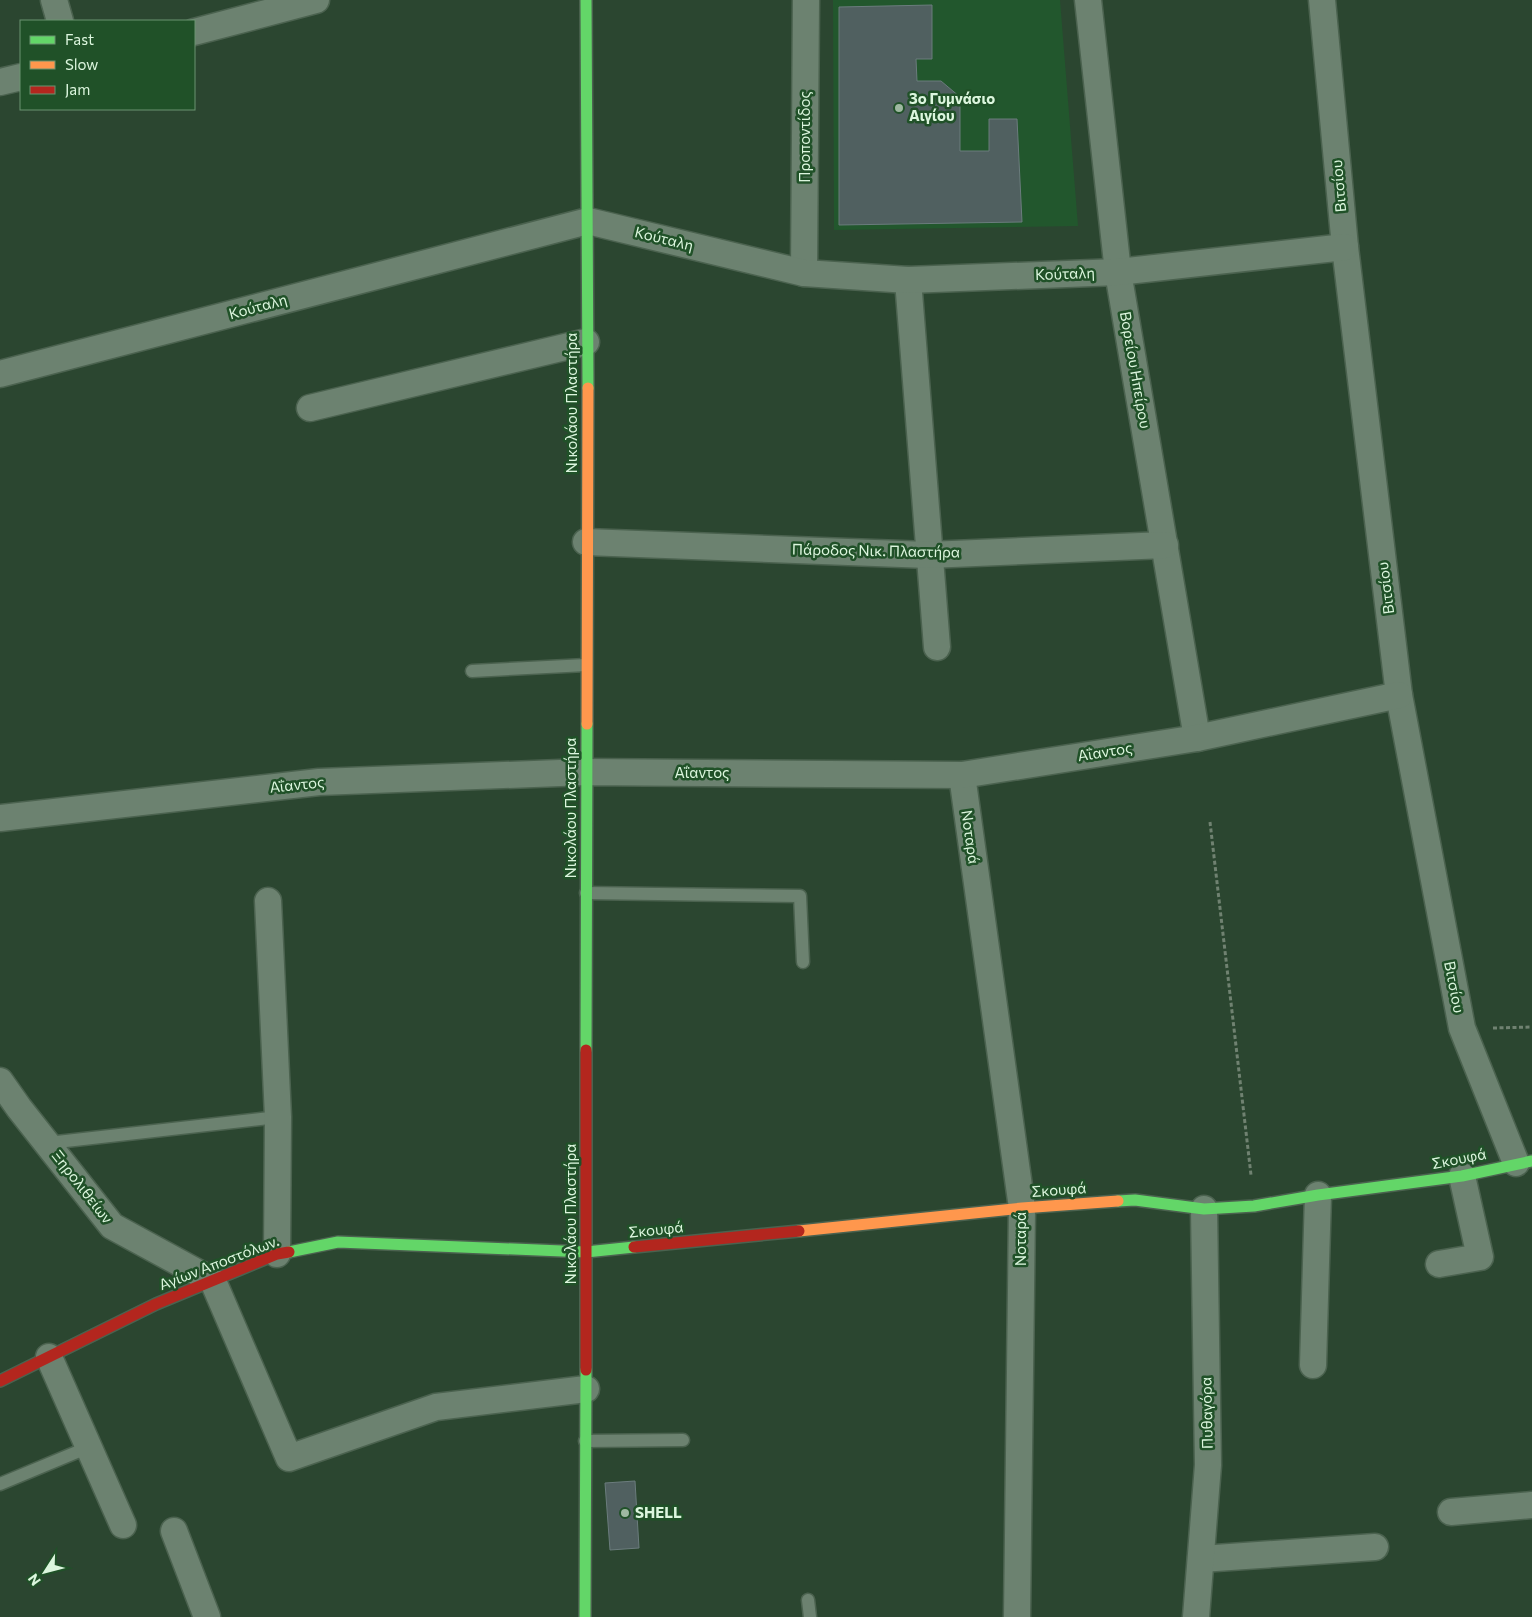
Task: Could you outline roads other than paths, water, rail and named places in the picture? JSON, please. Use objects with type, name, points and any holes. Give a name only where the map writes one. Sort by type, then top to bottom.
[{"type":"main road","name":"Νικολάου Πλαστήρα","points":[[585,1617],[586,342],[588,221],[586,0]]},
{"type":"main road","name":"Σκουφά","points":[[586,1252],[1022,1208],[1135,1200],[1204,1208],[1254,1206],[1318,1194],[1462,1176],[1524,1162]]},
{"type":"main road","name":"Αγίων Αποστόλων.","points":[[0,1382],[156,1304],[277,1254],[338,1242],[586,1252]]},
{"type":"street","points":[[54,0],[60,20]]},
{"type":"street","points":[[195,32],[279,5],[316,0]]},
{"type":"street","name":"Προποντίδος","points":[[804,273],[806,0]]},
{"type":"street","name":"Βορείου Ηπείρου","points":[[1088,0],[1118,272],[1197,738]]},
{"type":"street","name":"Βιτσίου","points":[[1322,0],[1345,247],[1398,695],[1462,1028],[1524,1162]]},
{"type":"street","points":[[0,82],[20,77]]},
{"type":"street","name":"Κούταλη","points":[[0,374],[588,221],[804,273],[908,280],[1118,272],[1345,247]]},
{"type":"street","points":[[908,280],[928,555],[937,647]]},
{"type":"street","points":[[310,408],[586,342]]},
{"type":"street","name":"Πάροδος Νικ. Πλαστήρα","points":[[586,542],[928,555],[1165,545]]},
{"type":"street","name":"Αΐαντος","points":[[0,818],[319,782],[586,772],[962,775],[1197,738],[1398,695]]},
{"type":"street","name":"Νοταρά","points":[[962,775],[1022,1208],[1017,1617]]},
{"type":"street","points":[[268,901],[278,1117],[277,1254]]},
{"type":"street","name":"Ξηρολιθείων","points":[[0,1081],[112,1226],[213,1281]]},
{"type":"street","points":[[1439,1264],[1480,1257],[1462,1176]]},
{"type":"street","points":[[1313,1365],[1318,1194]]},
{"type":"street","name":"Πυθαγόρα","points":[[1196,1617],[1208,1466],[1204,1208]]},
{"type":"street","points":[[213,1281],[289,1458],[436,1407],[586,1389]]},
{"type":"street","points":[[49,1357],[123,1525]]},
{"type":"street","points":[[1451,1512],[1532,1505]]},
{"type":"street","points":[[174,1531],[207,1617]]},
{"type":"street","points":[[1201,1559],[1375,1547]]},
{"type":"lane","points":[[472,671],[586,665]]},
{"type":"lane","points":[[586,893],[800,896],[803,962]]},
{"type":"lane","points":[[48,1144],[278,1117]]},
{"type":"lane","points":[[585,1441],[683,1440]]},
{"type":"lane","points":[[0,1484],[89,1447]]},
{"type":"lane","points":[[808,1600],[810,1617]]},
{"type":"place","name":"3ο Γυμνάσιο Αιγίου","points":[[899,108]]},
{"type":"place","name":"SHELL","points":[[625,1513]]}]
